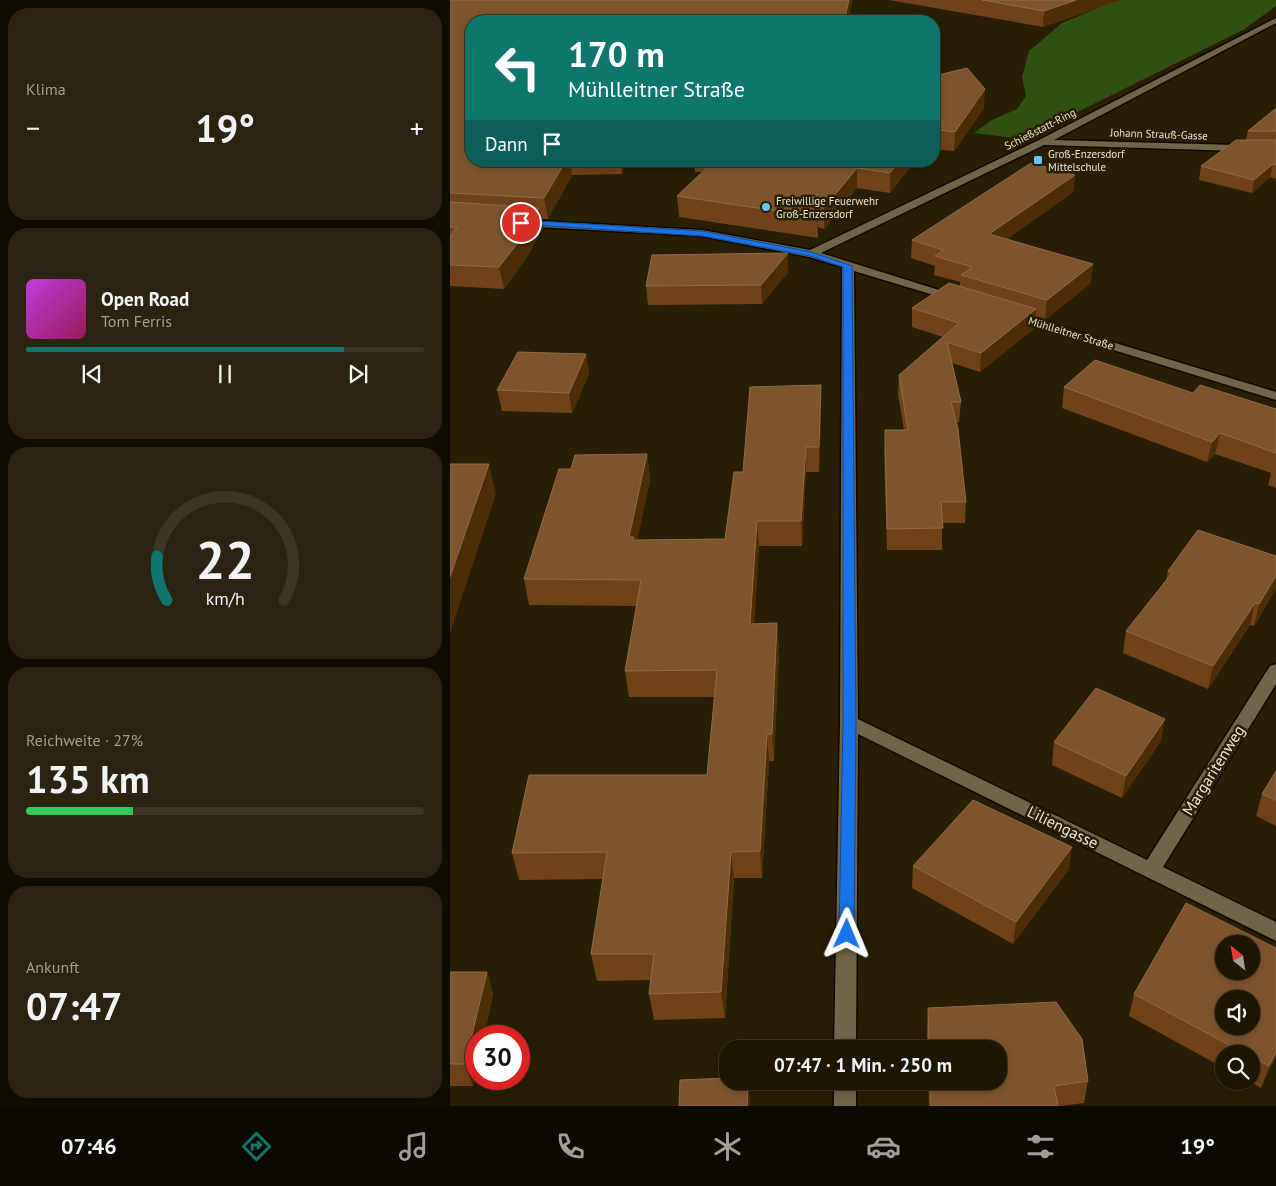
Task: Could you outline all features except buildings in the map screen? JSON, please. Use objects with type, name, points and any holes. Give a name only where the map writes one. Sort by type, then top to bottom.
[{"type":"street","name":"Schießstatt-Ring","points":[[811,254],[1042,142],[1276,20]]},
{"type":"street","name":"Johann Strauß-Gasse","points":[[1042,142],[1276,149]]},
{"type":"street","points":[[508,222],[702,234],[811,254],[962,300]]},
{"type":"street","points":[[845,1040],[849,722],[848,266]]},
{"type":"street","name":"Mühlleitner Straße","points":[[1009,315],[1276,396]]},
{"type":"street","name":"Margaritenweg","points":[[1151,870],[1276,670]]},
{"type":"street","name":"Liliengasse","points":[[849,722],[1276,932]]},
{"type":"street","points":[[845,1090],[845,1106]]},
{"type":"green space","points":[[1118,0],[1276,0],[1276,6],[1243,30],[1023,139],[974,133],[992,120],[1017,109],[1026,96],[1022,77],[1029,51],[1062,23]]},
{"type":"place","name":"Groß-Enzersdorf Mittelschule","points":[[1038,160]]},
{"type":"place","name":"Freiwillige Feuerwehr Groß-Enzersdorf","points":[[766,207]]},
{"type":"route","points":[[521,223],[702,234],[811,254],[848,266],[849,722],[847,934]]}]
